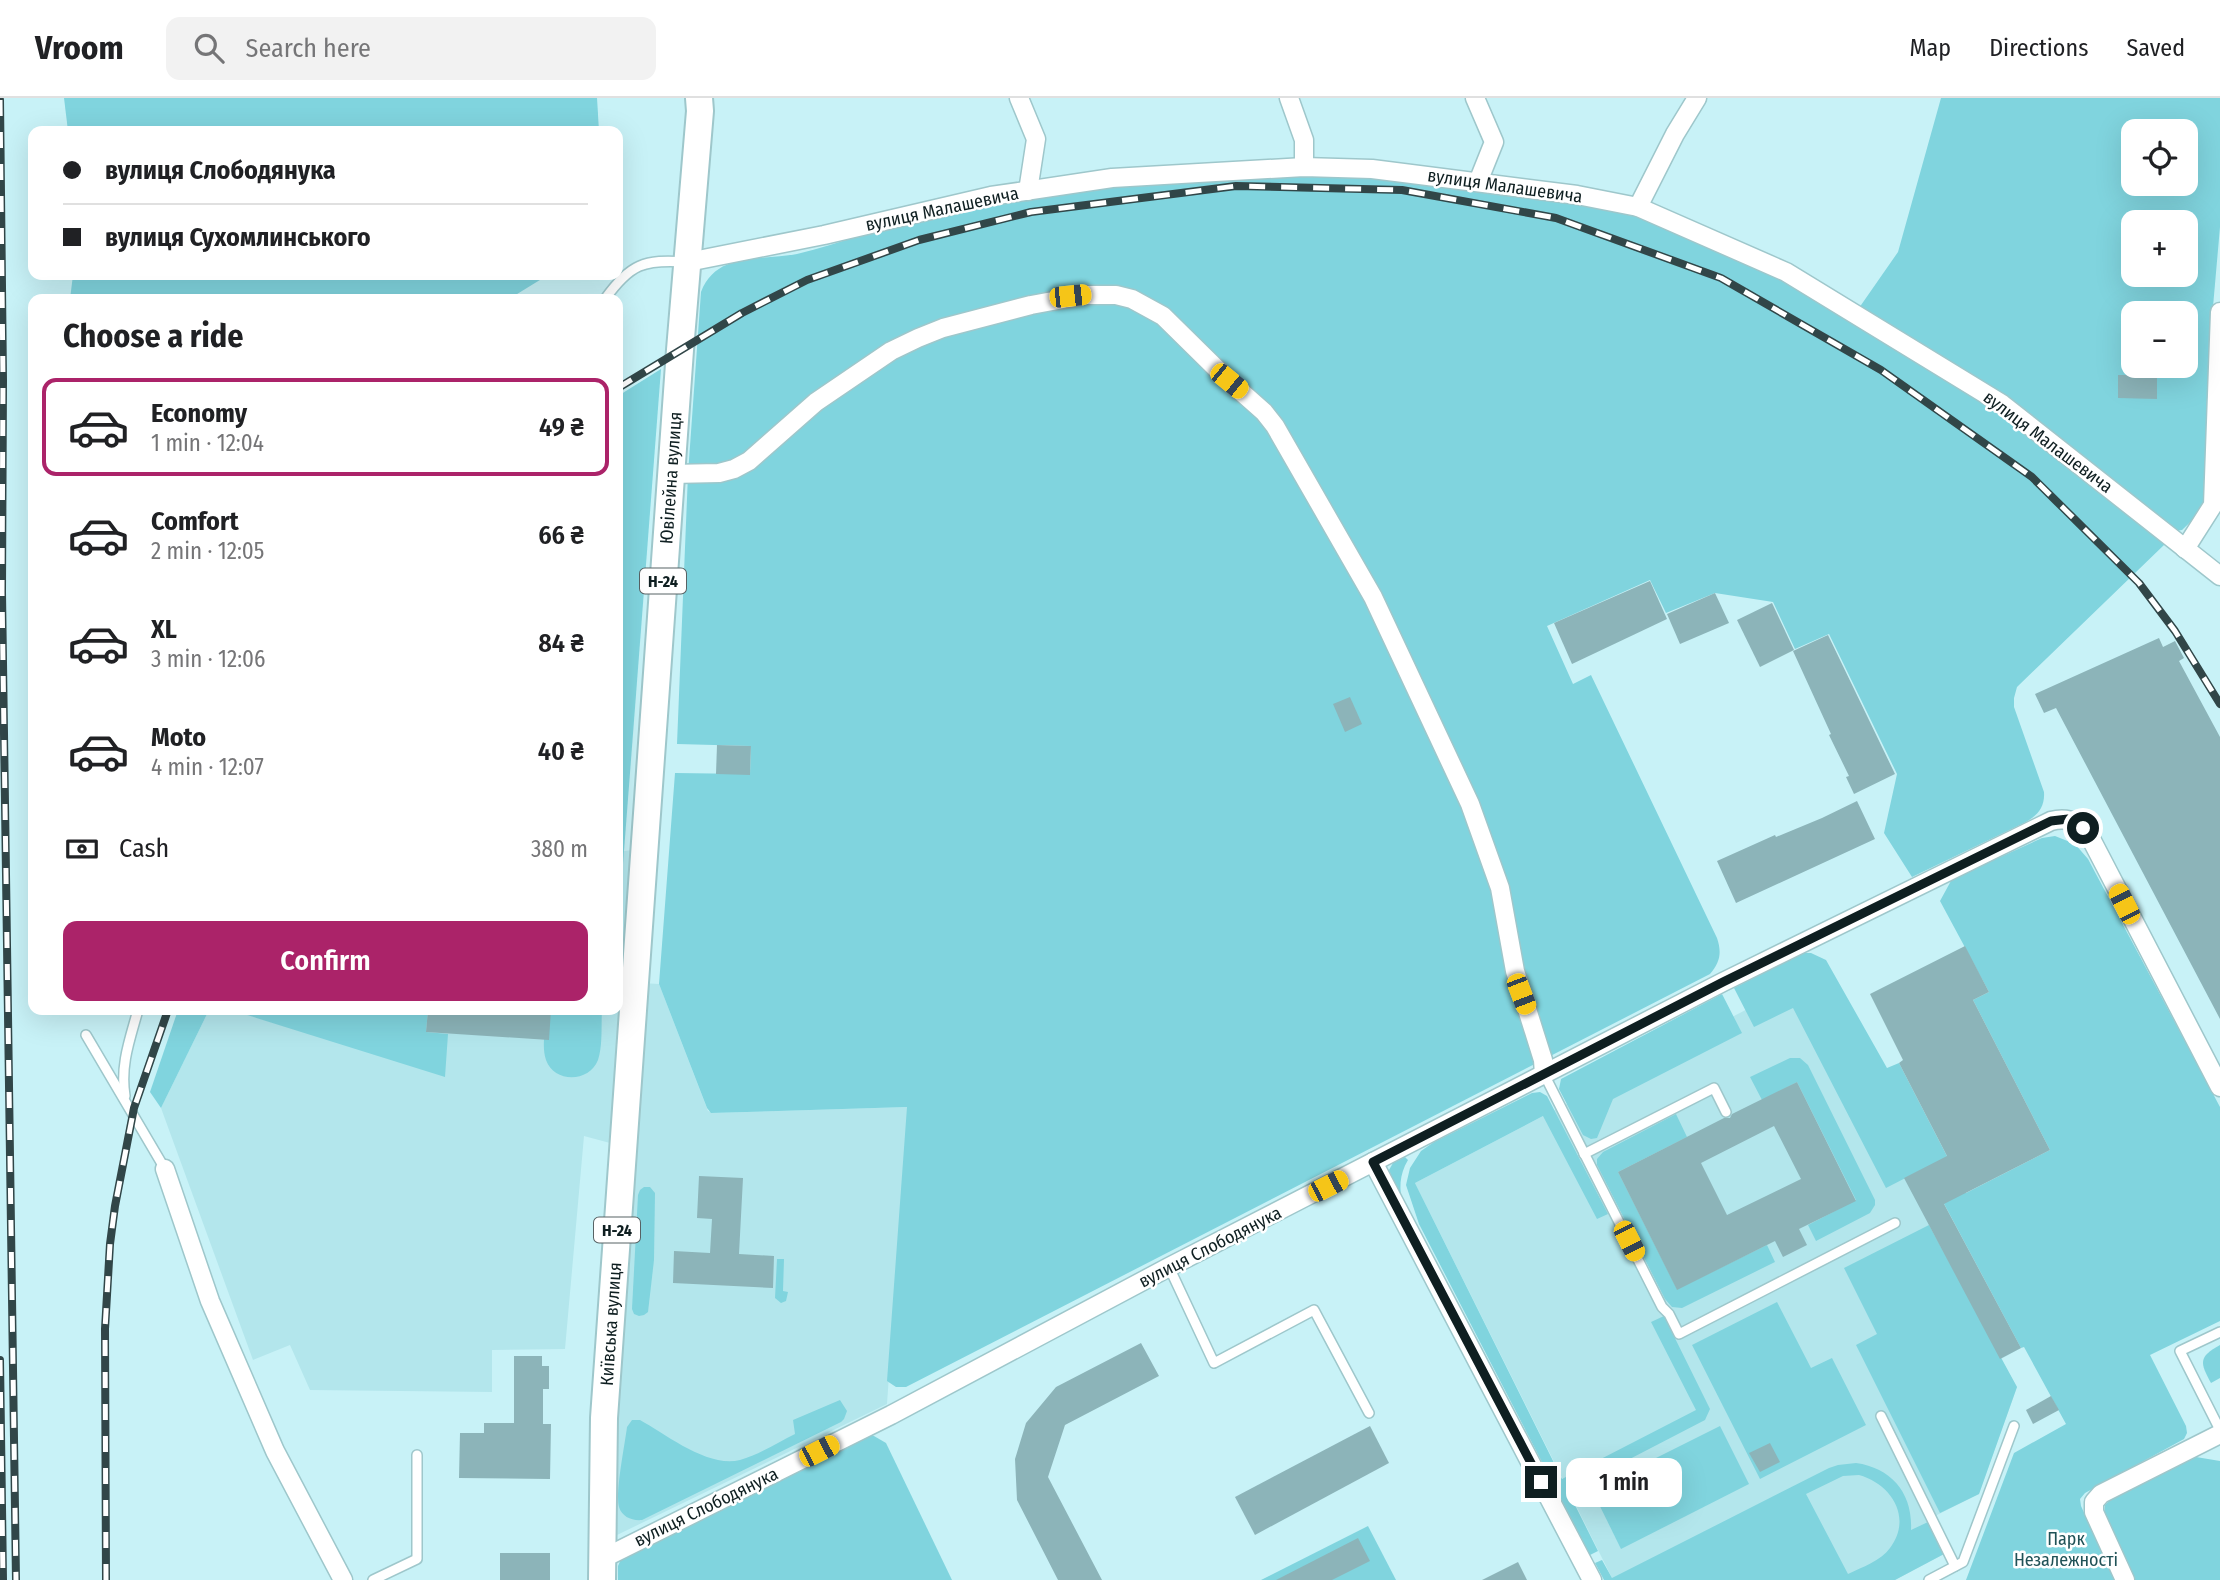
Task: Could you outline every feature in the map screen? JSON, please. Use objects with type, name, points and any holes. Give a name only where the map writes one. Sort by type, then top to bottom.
[{"type":"main road","name":"Ювілейна вулиця","points":[[640,901],[699,98]]},
{"type":"main road","name":"Київська вулиця","points":[[602,1569],[604,1418],[640,901]]},
{"type":"street","points":[[1019,98],[1036,139],[1028,191]]},
{"type":"street","points":[[1289,98],[1304,140],[1304,167]]},
{"type":"street","points":[[1475,98],[1494,142],[1478,182]]},
{"type":"street","points":[[1638,207],[1675,134],[1697,98]]},
{"type":"street","name":"вулиця Малашевича","points":[[688,262],[824,235],[991,197],[1112,178],[1304,167],[1372,169],[1577,195],[1638,207],[1786,272],[1991,397],[2220,576]]},
{"type":"street","points":[[671,474],[719,473],[748,461],[816,402],[865,368],[900,347],[943,328],[1044,302],[1085,295],[1116,295],[1132,299],[1163,316],[1264,412],[1275,426],[1386,624],[1470,804],[1491,860],[1500,888],[1515,971],[1543,1060],[1544,1073]]},
{"type":"street","points":[[2185,549],[2213,505],[2220,312]]},
{"type":"street","name":"вулиця Слободянука","points":[[602,1569],[1169,1268],[1544,1073],[2051,821],[2059,819],[2077,822],[2088,835],[2220,1087]]},
{"type":"street","points":[[1373,1162],[1592,1580]]},
{"type":"street","points":[[165,1169],[215,1313],[275,1451],[343,1580]]},
{"type":"street","points":[[2125,1580],[2094,1512],[2095,1500],[2101,1494],[2220,1432]]},
{"type":"lane","points":[[623,277],[630,270],[653,261],[688,262]]},
{"type":"lane","points":[[609,294],[620,280]]},
{"type":"lane","points":[[126,1101],[122,1081],[125,1055],[137,1015]]},
{"type":"lane","points":[[86,1035],[165,1169]]},
{"type":"lane","points":[[1544,1073],[1662,1307],[1679,1334],[1895,1223]]},
{"type":"lane","points":[[1584,1154],[1714,1088],[1726,1112]]},
{"type":"lane","points":[[1169,1268],[1214,1363],[1314,1310],[1369,1412]]},
{"type":"lane","points":[[2220,1332],[2180,1351],[2220,1432]]},
{"type":"lane","points":[[1881,1416],[1955,1566]]},
{"type":"lane","points":[[1929,1580],[1963,1562],[2014,1426]]},
{"type":"lane","points":[[373,1580],[417,1559],[417,1455]]},
{"type":"shaded area","points":[[632,850],[623,970],[623,851]]},
{"type":"shaded area","points":[[1820,971],[2021,1348],[2001,1359],[2017,1387],[1979,1494],[1927,1520],[1944,1554],[1895,1580],[1613,1580],[1415,1183]]},
{"type":"shaded area","points":[[642,983],[659,984],[708,1111],[714,1113],[908,1107],[887,1404],[617,1535],[613,1534],[610,1524]]},
{"type":"shaded area","points":[[207,1015],[248,1015],[314,1035],[317,1015],[620,1015],[610,1143],[584,1136],[565,1349],[492,1350],[492,1392],[310,1390],[290,1345],[253,1360],[161,1108]]},
{"type":"green space","points":[[64,98],[597,98],[599,126],[67,126]]},
{"type":"green space","points":[[1941,98],[2220,98],[2220,227],[2210,341],[2206,505],[2182,530],[2176,531],[1859,308],[1898,252]]},
{"type":"green space","points":[[1304,173],[1380,177],[1467,191],[1637,212],[1781,278],[2000,410],[2164,545],[2017,687],[2014,707],[2044,792],[2040,810],[2026,822],[1912,877],[1884,833],[1897,774],[1829,634],[1795,649],[1773,602],[1715,593],[1666,613],[1650,580],[1547,626],[1573,684],[1591,675],[1717,938],[1719,957],[1710,974],[906,1387],[896,1387],[887,1381],[907,1107],[711,1113],[659,984],[675,773],[750,774],[751,746],[677,744],[688,474],[701,292],[708,279],[718,270],[742,260],[797,254],[909,222],[987,204],[1105,187]]},
{"type":"green space","points":[[72,280],[540,280],[517,294],[71,294]]},
{"type":"green space","points":[[661,369],[623,864],[623,393]]},
{"type":"green space","name":"Парк Незалежності","points":[[2055,836],[2075,844],[2088,859],[2220,1107],[2220,1321],[2150,1355],[2186,1426],[2184,1439],[2085,1493],[2080,1499],[2115,1580],[1966,1580],[2014,1453],[2066,1424],[2024,1347],[2021,1348],[1925,1168],[1886,1188],[1793,1008],[1754,1027],[1734,988],[1803,953],[1811,953],[1826,960],[1887,1068],[1899,1063],[1966,1193],[2050,1150],[1973,1000],[1989,992],[1940,901],[1952,879],[2042,838]]},
{"type":"green space","points":[[1722,994],[1742,1033],[1613,1099],[1597,1138],[1591,1139],[1583,1135],[1559,1089],[1561,1079]]},
{"type":"green space","points":[[176,1015],[207,1015],[161,1108],[150,1092]]},
{"type":"green space","points":[[247,1015],[428,1015],[426,1032],[448,1034],[445,1077]]},
{"type":"green space","points":[[546,1015],[602,1015],[598,1060],[594,1068],[580,1076],[564,1076],[550,1068],[546,1060],[544,1035]]},
{"type":"green space","points":[[1790,1058],[1800,1058],[1808,1065],[1875,1200],[1870,1213],[1816,1241],[1808,1225],[1856,1200],[1797,1082],[1762,1100],[1750,1077]]},
{"type":"green space","points":[[1540,1092],[1547,1096],[1608,1214],[1597,1219],[1543,1116],[1415,1183],[1562,1479],[1696,1410],[1651,1322],[1664,1316],[1710,1409],[1705,1420],[1568,1491],[1598,1551],[1590,1555],[1419,1224],[1406,1185],[1410,1168],[1421,1151],[1532,1093]]},
{"type":"green space","points":[[1676,1114],[1687,1137],[1618,1172],[1677,1289],[1767,1245],[1775,1262],[1682,1308],[1672,1307],[1665,1299],[1597,1165],[1597,1159],[1603,1152]]},
{"type":"green space","points":[[1405,1157],[1408,1160],[1401,1182],[1403,1206],[1389,1170],[1393,1163]]},
{"type":"green space","points":[[644,1187],[650,1187],[655,1193],[654,1260],[648,1312],[639,1316],[634,1314],[632,1309],[638,1195]]},
{"type":"green space","points":[[1929,1225],[2017,1387],[1979,1494],[1940,1513],[1856,1345],[1877,1334],[1844,1268]]},
{"type":"green space","points":[[777,1259],[784,1259],[783,1291],[788,1292],[786,1301],[781,1303],[775,1298]]},
{"type":"green space","points":[[1777,1302],[1811,1368],[1832,1358],[1866,1425],[1760,1479],[1692,1345]]},
{"type":"green space","points":[[2220,1345],[2220,1378],[2211,1383],[2203,1361],[2208,1353]]},
{"type":"green space","points":[[840,1400],[847,1411],[841,1422],[642,1520],[628,1518],[620,1510],[618,1491],[621,1468],[627,1427],[632,1420],[640,1420],[701,1455],[728,1461],[740,1460],[795,1434],[793,1420]]},
{"type":"green space","points":[[1720,1426],[1749,1484],[1621,1549],[1592,1490]]},
{"type":"green space","points":[[867,1434],[886,1443],[952,1580],[618,1580],[621,1559]]},
{"type":"green space","points":[[2190,1456],[2220,1461],[2220,1580],[2135,1580],[2104,1515],[2105,1505],[2112,1498]]},
{"type":"green space","points":[[1856,1463],[1869,1466],[1890,1477],[1904,1494],[1911,1517],[1911,1530],[1928,1522],[1944,1554],[1895,1580],[1604,1580],[1595,1563],[1602,1560],[1612,1578],[1838,1465]],"holes":[[[1859,1475],[1881,1486],[1895,1503],[1899,1514],[1897,1536],[1882,1557],[1848,1574],[1806,1494],[1843,1476]]]},
{"type":"green space","points":[[1368,1526],[1396,1580],[1261,1580]]},
{"type":"building","points":[[2118,375],[2121,375],[2121,378],[2157,378],[2157,399],[2118,398]]},
{"type":"building","points":[[1650,581],[1667,619],[1572,664],[1554,623]]},
{"type":"building","points":[[1715,593],[1729,623],[1680,644],[1667,614]]},
{"type":"building","points":[[1772,603],[1794,650],[1760,667],[1737,620]]},
{"type":"building","points":[[1828,635],[1895,774],[1854,794],[1846,777],[1849,776],[1793,651]]},
{"type":"building","points":[[2159,638],[2163,647],[2175,641],[2184,658],[2179,661],[2220,737],[2220,1019],[2056,708],[2044,713],[2035,694]]},
{"type":"building","points":[[1350,697],[1362,724],[1345,732],[1333,704]]},
{"type":"building","points":[[717,745],[751,746],[750,775],[716,774]]},
{"type":"building","points":[[1857,801],[1875,839],[1736,903],[1717,861]]},
{"type":"building","points":[[1965,946],[1989,992],[1973,1000],[2050,1150],[1944,1204],[2021,1348],[2000,1359],[1904,1178],[1947,1156],[1899,1063],[1903,1060],[1870,994]]},
{"type":"building","points":[[428,1015],[551,1015],[549,1040],[426,1032]]},
{"type":"building","points":[[1797,1082],[1856,1201],[1799,1229],[1807,1245],[1783,1257],[1775,1241],[1677,1290],[1618,1172],[1724,1118],[1730,1118],[1732,1114]],"holes":[[[1774,1126],[1801,1179],[1727,1215],[1701,1163]]]},
{"type":"building","points":[[699,1176],[743,1178],[739,1254],[774,1256],[773,1288],[673,1283],[674,1251],[710,1253],[712,1219],[697,1218]]},
{"type":"building","points":[[1141,1343],[1159,1376],[1065,1425],[1048,1477],[1102,1580],[1058,1580],[1017,1500],[1015,1459],[1026,1423],[1056,1387]]},
{"type":"building","points":[[514,1356],[542,1356],[542,1366],[549,1366],[549,1389],[543,1389],[543,1424],[551,1424],[550,1479],[459,1478],[460,1433],[484,1433],[484,1423],[514,1423]]},
{"type":"building","points":[[2051,1396],[2059,1410],[2033,1424],[2026,1410]]},
{"type":"building","points":[[1370,1426],[1389,1463],[1255,1535],[1235,1497]]},
{"type":"building","points":[[1770,1443],[1780,1462],[1760,1472],[1749,1453]]},
{"type":"building","points":[[1358,1538],[1370,1561],[1332,1580],[1276,1580]]},
{"type":"building","points":[[500,1553],[550,1553],[550,1580],[500,1580]]},
{"type":"building","points":[[1518,1562],[1527,1580],[1482,1580]]},
{"type":"railway","points":[[0,100],[2,592],[16,1580]]},
{"type":"railway","points":[[623,385],[742,313],[807,280],[919,240],[1031,212],[1236,186],[1402,190],[1556,218],[1721,278],[1881,370],[2032,477],[2139,583],[2175,631],[2220,704]]},
{"type":"railway","points":[[106,1580],[105,1329],[110,1244],[134,1108],[166,1015]]},
{"type":"railway","points":[[0,1360],[3,1580]]},
{"type":"route","points":[[1541,1482],[1373,1162],[1723,982],[2051,821],[2068,819],[2083,828]]}]
